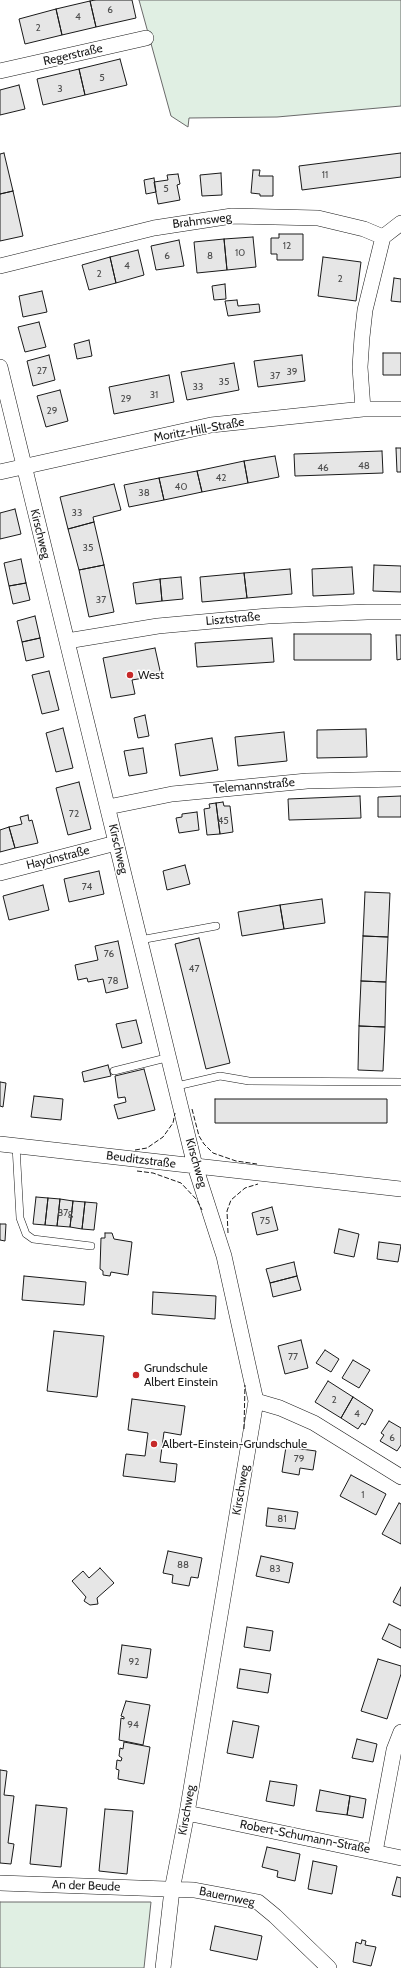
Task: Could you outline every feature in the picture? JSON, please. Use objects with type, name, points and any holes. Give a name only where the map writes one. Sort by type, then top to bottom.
[{"type":"street","name":"Regerstraße","points":[[0,71],[146,38]]},
{"type":"street","name":"Brahmsweg","points":[[0,266],[154,228],[232,216],[318,218],[364,229],[383,237]]},
{"type":"street","points":[[363,408],[360,367],[362,337],[367,304],[383,237],[401,223]]},
{"type":"street","name":"Kirschweg","points":[[0,367],[116,843],[170,1057],[195,1166],[224,1256],[256,1401],[187,1813],[172,1890],[163,1968]]},
{"type":"street","name":"Moritz-Hill-Straße","points":[[0,472],[211,425],[363,408],[401,409]]},
{"type":"street","name":"Lisztstraße","points":[[67,641],[158,626],[268,616],[401,612]]},
{"type":"street","name":"Telemannstraße","points":[[108,807],[172,794],[307,781],[401,779]]},
{"type":"street","name":"Haydnstraße","points":[[0,873],[116,843]]},
{"type":"street","name":"Beuditzstraße","points":[[0,1144],[401,1189]]},
{"type":"street","points":[[256,1401],[280,1408],[314,1423],[401,1477]]},
{"type":"street","name":"Robert-Schumann-Straße","points":[[187,1813],[375,1852],[394,1750],[401,1732]]},
{"type":"street","points":[[375,1852],[401,1858]]},
{"type":"street","name":"An der Beude","points":[[0,1883],[172,1890]]},
{"type":"street","name":"Bauernweg","points":[[172,1890],[194,1890],[258,1902],[275,1916],[329,1968]]},
{"type":"lane","points":[[140,940],[216,926]]},
{"type":"lane","points":[[114,1070],[170,1057]]},
{"type":"lane","points":[[177,1086],[220,1076],[249,1081],[401,1082]]},
{"type":"lane","points":[[16,1146],[20,1218],[26,1234],[33,1239],[91,1246]]},
{"type":"green space","points":[[139,0],[401,0],[401,106],[277,117],[189,118],[188,127],[171,116]]},
{"type":"green space","points":[[0,1902],[151,1902],[144,1968],[0,1968]]},
{"type":"building","points":[[132,0],[136,18],[96,27],[90,1]]},
{"type":"building","points":[[90,1],[96,27],[62,35],[56,9]]},
{"type":"building","points":[[56,9],[62,35],[25,44],[19,19]]},
{"type":"building","points":[[120,59],[127,85],[85,95],[79,69]]},
{"type":"building","points":[[79,69],[85,95],[43,105],[37,79]]},
{"type":"building","points":[[19,85],[25,109],[0,115],[0,90]]},
{"type":"building","points":[[4,153],[13,191],[0,194],[0,154]]},
{"type":"building","points":[[401,153],[401,177],[302,190],[299,166]]},
{"type":"building","points":[[253,170],[260,170],[259,176],[273,176],[273,196],[260,196],[260,194],[251,193]]},
{"type":"building","points":[[221,173],[222,195],[202,196],[200,175]]},
{"type":"building","points":[[178,174],[180,184],[177,185],[180,200],[158,204],[154,182],[168,180],[167,175]]},
{"type":"building","points":[[154,178],[156,192],[146,194],[144,180]]},
{"type":"building","points":[[13,191],[23,236],[0,241],[0,194]]},
{"type":"building","points":[[279,234],[303,234],[303,260],[277,260],[277,254],[271,254],[271,238],[279,238]]},
{"type":"building","points":[[253,237],[256,267],[227,270],[224,239]]},
{"type":"building","points":[[224,239],[227,270],[197,273],[194,242]]},
{"type":"building","points":[[179,240],[184,266],[156,270],[151,246]]},
{"type":"building","points":[[138,250],[144,275],[116,283],[110,257]]},
{"type":"building","points":[[110,257],[116,283],[89,290],[82,265]]},
{"type":"building","points":[[323,257],[361,262],[356,301],[318,296]]},
{"type":"building","points":[[394,278],[401,279],[401,302],[391,301]]},
{"type":"building","points":[[225,284],[226,299],[214,300],[212,286]]},
{"type":"building","points":[[42,291],[47,312],[23,317],[19,296]]},
{"type":"building","points":[[237,300],[238,306],[259,304],[260,312],[228,316],[225,301]]},
{"type":"building","points":[[39,322],[46,347],[25,352],[18,327]]},
{"type":"building","points":[[89,340],[92,356],[77,359],[74,344]]},
{"type":"building","points":[[383,353],[401,353],[401,375],[383,375]]},
{"type":"building","points":[[49,355],[55,380],[33,386],[27,361]]},
{"type":"building","points":[[302,355],[305,381],[258,387],[254,361]]},
{"type":"building","points":[[234,363],[239,390],[187,400],[181,372]]},
{"type":"building","points":[[169,375],[174,402],[114,414],[109,387]]},
{"type":"building","points":[[60,390],[68,421],[46,427],[37,396]]},
{"type":"building","points":[[396,448],[401,448],[401,472],[397,472]]},
{"type":"building","points":[[382,451],[383,473],[295,476],[294,454]]},
{"type":"building","points":[[275,456],[279,477],[248,483],[244,461]]},
{"type":"building","points":[[244,461],[248,483],[202,492],[197,471]]},
{"type":"building","points":[[197,471],[202,492],[164,500],[159,478]]},
{"type":"building","points":[[159,478],[164,500],[129,507],[124,485]]},
{"type":"building","points":[[114,484],[121,510],[93,517],[94,522],[68,529],[60,497]]},
{"type":"building","points":[[15,509],[21,534],[0,539],[0,513]]},
{"type":"building","points":[[94,522],[104,565],[79,570],[68,529]]},
{"type":"building","points":[[21,559],[26,583],[9,586],[4,563]]},
{"type":"building","points":[[104,565],[114,612],[89,617],[79,570]]},
{"type":"building","points":[[374,565],[401,566],[401,592],[373,591]]},
{"type":"building","points":[[352,567],[354,594],[313,596],[312,569]]},
{"type":"building","points":[[290,569],[292,594],[247,598],[244,573]]},
{"type":"building","points":[[244,573],[247,598],[202,602],[200,577]]},
{"type":"building","points":[[181,577],[183,599],[162,601],[160,579]]},
{"type":"building","points":[[160,579],[162,601],[136,604],[133,583]]},
{"type":"building","points":[[26,583],[30,600],[13,604],[9,586]]},
{"type":"building","points":[[35,616],[40,638],[22,642],[17,621]]},
{"type":"building","points":[[294,634],[371,634],[371,660],[294,660]]},
{"type":"building","points":[[396,635],[401,635],[401,659],[397,660]]},
{"type":"building","points":[[40,638],[44,657],[26,661],[22,642]]},
{"type":"building","points":[[272,638],[274,662],[197,667],[195,643]]},
{"type":"building","points":[[155,648],[161,675],[132,680],[135,694],[111,698],[103,658]]},
{"type":"building","points":[[49,671],[59,710],[42,714],[32,675]]},
{"type":"building","points":[[145,715],[149,736],[138,738],[134,718]]},
{"type":"building","points":[[63,728],[73,768],[56,772],[46,733]]},
{"type":"building","points":[[366,729],[367,757],[317,758],[317,730]]},
{"type":"building","points":[[284,732],[287,761],[238,766],[235,737]]},
{"type":"building","points":[[212,738],[218,770],[180,776],[175,744]]},
{"type":"building","points":[[143,748],[147,773],[129,776],[124,751]]},
{"type":"building","points":[[79,782],[91,829],[68,835],[56,788]]},
{"type":"building","points":[[360,796],[361,818],[289,820],[288,799]]},
{"type":"building","points":[[401,796],[401,817],[378,817],[378,797]]},
{"type":"building","points":[[223,802],[224,806],[230,806],[233,832],[220,834],[216,803]]},
{"type":"building","points":[[216,803],[220,834],[207,835],[204,809],[210,808],[209,804]]},
{"type":"building","points":[[197,812],[199,830],[179,833],[176,818],[182,817],[182,814]]},
{"type":"building","points":[[28,815],[29,821],[32,820],[38,843],[15,848],[9,827],[22,824],[20,817]]},
{"type":"building","points":[[9,827],[15,848],[0,852],[0,830]]},
{"type":"building","points":[[185,865],[190,884],[167,890],[163,871]]},
{"type":"building","points":[[99,871],[104,894],[69,902],[64,879]]},
{"type":"building","points":[[43,885],[49,910],[9,920],[3,896]]},
{"type":"building","points":[[365,892],[390,893],[388,937],[363,936]]},
{"type":"building","points":[[322,899],[325,923],[284,929],[280,905]]},
{"type":"building","points":[[280,905],[284,929],[242,936],[238,912]]},
{"type":"building","points":[[363,936],[388,937],[386,982],[361,981]]},
{"type":"building","points":[[199,938],[230,1063],[206,1069],[175,944]]},
{"type":"building","points":[[118,941],[128,988],[106,993],[103,979],[88,982],[87,978],[78,980],[75,965],[98,960],[95,946]]},
{"type":"building","points":[[361,981],[386,982],[385,1027],[359,1026]]},
{"type":"building","points":[[136,1020],[142,1043],[122,1048],[116,1024]]},
{"type":"building","points":[[359,1026],[385,1027],[383,1071],[358,1070]]},
{"type":"building","points":[[108,1065],[111,1076],[84,1082],[82,1072]]},
{"type":"building","points":[[144,1069],[155,1110],[118,1119],[114,1105],[126,1102],[125,1097],[118,1098],[115,1076]]},
{"type":"building","points":[[0,1082],[6,1083],[3,1107],[0,1106]]},
{"type":"building","points":[[34,1096],[63,1099],[61,1120],[31,1117]]},
{"type":"building","points":[[215,1099],[387,1099],[387,1123],[215,1123]]},
{"type":"building","points":[[36,1197],[48,1198],[45,1225],[33,1224]]},
{"type":"building","points":[[48,1198],[60,1199],[57,1226],[45,1225]]},
{"type":"building","points":[[60,1199],[73,1201],[70,1227],[57,1226]]},
{"type":"building","points":[[73,1201],[85,1202],[82,1229],[70,1227]]},
{"type":"building","points":[[85,1202],[97,1203],[94,1230],[82,1229]]},
{"type":"building","points":[[272,1207],[278,1230],[257,1235],[252,1213]]},
{"type":"building","points":[[0,1224],[6,1224],[5,1241],[0,1240]]},
{"type":"building","points":[[339,1229],[359,1234],[354,1257],[334,1253]]},
{"type":"building","points":[[105,1233],[112,1233],[114,1239],[132,1242],[128,1275],[111,1272],[110,1276],[103,1275],[103,1271],[100,1269],[101,1238],[105,1238]]},
{"type":"building","points":[[379,1242],[401,1245],[398,1262],[377,1259]]},
{"type":"building","points":[[294,1262],[297,1276],[270,1283],[266,1269]]},
{"type":"building","points":[[24,1276],[86,1282],[84,1305],[22,1300]]},
{"type":"building","points":[[297,1276],[301,1290],[273,1297],[270,1283]]},
{"type":"building","points":[[153,1292],[216,1296],[215,1319],[152,1314]]},
{"type":"building","points":[[54,1331],[104,1336],[97,1397],[47,1391]]},
{"type":"building","points":[[301,1340],[308,1368],[285,1374],[278,1346]]},
{"type":"building","points":[[325,1350],[339,1359],[331,1372],[316,1363]]},
{"type":"building","points":[[353,1360],[370,1370],[359,1388],[342,1378]]},
{"type":"building","points":[[328,1381],[353,1397],[341,1418],[315,1402]]},
{"type":"building","points":[[353,1397],[373,1410],[365,1425],[362,1423],[358,1429],[341,1418]]},
{"type":"building","name":"Albert-Einstein-Grundschule","points":[[132,1399],[185,1406],[181,1435],[164,1432],[160,1462],[177,1464],[175,1482],[123,1476],[126,1454],[145,1456],[148,1433],[128,1430]]},
{"type":"building","points":[[389,1421],[401,1428],[401,1445],[397,1451],[380,1441],[384,1435],[381,1433]]},
{"type":"building","points":[[286,1447],[316,1451],[313,1470],[300,1468],[299,1475],[282,1472]]},
{"type":"building","points":[[351,1475],[386,1494],[376,1515],[340,1496]]},
{"type":"building","points":[[399,1503],[401,1504],[401,1544],[382,1534]]},
{"type":"building","points":[[268,1508],[298,1512],[295,1529],[266,1526]]},
{"type":"building","points":[[168,1551],[202,1558],[198,1578],[191,1577],[189,1586],[172,1583],[173,1575],[163,1573]]},
{"type":"building","points":[[261,1556],[293,1563],[289,1583],[256,1576]]},
{"type":"building","points":[[100,1568],[114,1583],[97,1598],[98,1604],[90,1605],[84,1601],[86,1597],[72,1581],[83,1571],[89,1578]]},
{"type":"building","points":[[401,1587],[401,1606],[393,1602]]},
{"type":"building","points":[[389,1624],[401,1630],[401,1648],[382,1639]]},
{"type":"building","points":[[247,1627],[273,1631],[270,1651],[244,1647]]},
{"type":"building","points":[[122,1645],[151,1649],[147,1678],[118,1674]]},
{"type":"building","points":[[378,1659],[401,1666],[401,1674],[387,1719],[361,1711]]},
{"type":"building","points":[[240,1669],[271,1674],[268,1693],[237,1688]]},
{"type":"building","points":[[126,1701],[150,1705],[143,1745],[119,1740],[121,1718],[124,1719],[124,1717],[121,1716]]},
{"type":"building","points":[[233,1721],[259,1726],[253,1758],[227,1753]]},
{"type":"building","points":[[357,1739],[377,1744],[373,1762],[352,1758]]},
{"type":"building","points":[[124,1742],[150,1747],[144,1784],[118,1779],[119,1770],[116,1769],[117,1760],[121,1761],[122,1758],[119,1756],[120,1748],[123,1749]]},
{"type":"building","points":[[0,1770],[7,1771],[4,1795],[14,1796],[8,1843],[14,1844],[11,1864],[0,1863]]},
{"type":"building","points":[[270,1781],[297,1785],[294,1806],[266,1801]]},
{"type":"building","points":[[320,1790],[350,1796],[347,1815],[316,1811]]},
{"type":"building","points":[[350,1796],[366,1799],[363,1818],[347,1815]]},
{"type":"building","points":[[36,1805],[67,1808],[61,1867],[30,1864]]},
{"type":"building","points":[[105,1809],[133,1811],[127,1874],[99,1871]]},
{"type":"building","points":[[267,1847],[300,1854],[295,1881],[277,1877],[278,1871],[262,1867]]},
{"type":"building","points":[[313,1861],[337,1866],[332,1894],[308,1889]]},
{"type":"building","points":[[397,1877],[401,1878],[401,1897],[392,1895]]},
{"type":"building","points":[[215,1926],[262,1936],[257,1960],[210,1950]]},
{"type":"building","points":[[362,1940],[366,1941],[365,1945],[376,1947],[371,1966],[353,1962],[356,1942],[361,1944]]},
{"type":"fence","points":[[192,1109],[199,1136],[204,1144],[213,1153],[236,1161],[257,1164]]},
{"type":"fence","points":[[135,1150],[147,1148],[163,1137],[173,1123],[175,1113]]},
{"type":"fence","points":[[137,1171],[153,1173],[181,1183],[197,1200],[202,1210]]},
{"type":"fence","points":[[228,1233],[227,1211],[231,1200],[245,1188],[258,1184]]},
{"type":"fence","points":[[244,1429],[245,1385]]},
{"type":"place","name":"West","points":[[130,675]]},
{"type":"place","name":"Grundschule Albert Einstein","points":[[136,1375]]},
{"type":"place","name":"Albert-Einstein-Grundschule","points":[[154,1444]]}]
